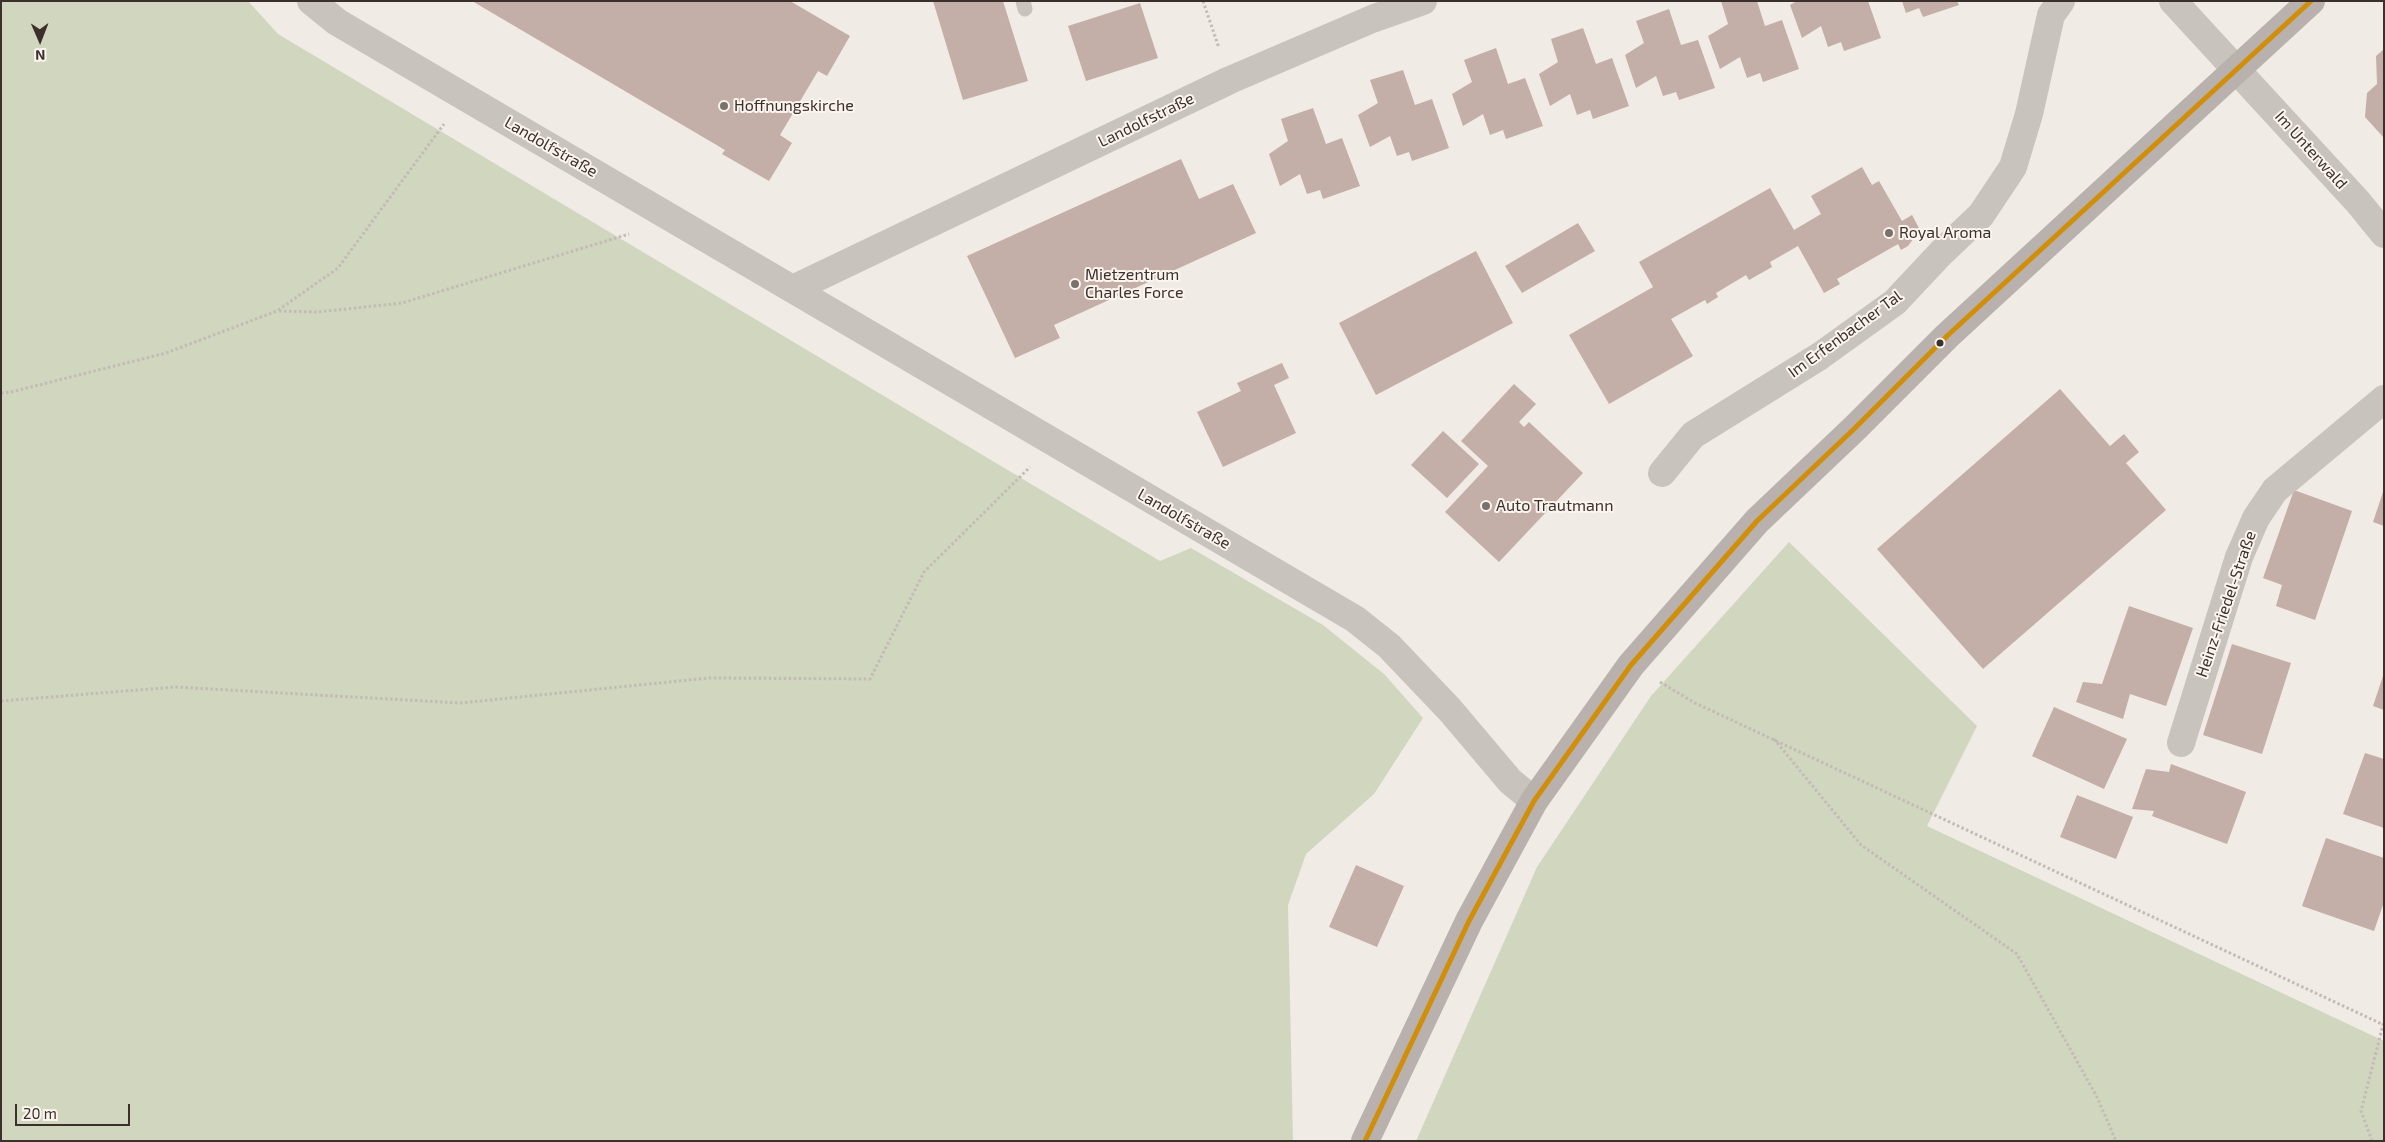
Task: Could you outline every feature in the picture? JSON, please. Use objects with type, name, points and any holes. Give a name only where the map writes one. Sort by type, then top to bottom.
[{"type":"main road","points":[[1365,1141],[1469,921],[1534,801],[1631,665],[1757,521],[1855,428],[1947,336],[2311,1]]},
{"type":"street","name":"Landolfstraße","points":[[311,1],[336,22],[1355,618],[1389,646],[1450,710],[1510,781],[1534,801]]},
{"type":"street","name":"Landolfstraße","points":[[793,289],[1230,80],[1372,19],[1423,1]]},
{"type":"street","name":"Im Erfenbacher Tal","points":[[1662,473],[1693,435],[1820,356],[1895,302],[1981,214],[2013,167],[2029,114],[2051,15],[2061,1]]},
{"type":"street","points":[[2173,1],[2237,68]]},
{"type":"street","name":"Im Unterwald","points":[[2237,68],[2371,202],[2384,234]]},
{"type":"street","name":"Heinz-Friedel-Straße","points":[[2181,743],[2239,557],[2256,518],[2275,490],[2384,399]]},
{"type":"path","points":[[1203,1],[1230,80]]},
{"type":"path","points":[[1,393],[166,353],[278,311],[338,268],[464,97]]},
{"type":"path","points":[[278,311],[318,312],[402,303],[675,220]]},
{"type":"path","points":[[1,702],[175,687],[460,703],[709,678],[870,679],[924,572],[1054,443]]},
{"type":"path","points":[[1631,665],[1695,702],[2383,1024],[2361,1112],[2372,1141]]},
{"type":"path","points":[[1772,737],[1861,844],[2017,954],[2097,1097],[2116,1141]]},
{"type":"green space","points":[[1,1],[248,1],[278,34],[1160,561],[1191,548],[1323,625],[1384,674],[1423,718],[1374,794],[1306,854],[1288,905],[1293,1141],[1,1141]]},
{"type":"green space","points":[[1789,542],[1977,726],[1927,826],[2384,1041],[2384,1141],[1416,1141],[1537,867],[1651,696]]},
{"type":"building","name":"Hoffnungskirche","points":[[472,1],[790,1],[850,36],[827,76],[818,71],[780,135],[792,143],[769,181],[722,154],[725,150]]},
{"type":"building","points":[[933,1],[1003,1],[1028,81],[963,100]]},
{"type":"building","points":[[1721,1],[1757,1],[1765,26],[1782,20],[1799,69],[1763,82],[1760,73],[1747,78],[1740,57],[1720,69],[1708,36],[1728,24]]},
{"type":"building","points":[[1797,1],[1868,1],[1881,38],[1844,51],[1841,42],[1828,47],[1821,26],[1802,38],[1790,5]]},
{"type":"building","points":[[1902,1],[1957,1],[1959,5],[1923,17],[1919,8],[1906,13]]},
{"type":"building","points":[[1140,3],[1158,58],[1086,81],[1068,26]]},
{"type":"building","points":[[1669,9],[1681,45],[1698,40],[1715,88],[1679,100],[1676,92],[1663,96],[1656,76],[1636,88],[1625,55],[1644,43],[1636,21]]},
{"type":"building","points":[[1583,28],[1596,64],[1612,58],[1629,106],[1593,119],[1590,110],[1577,115],[1570,94],[1550,106],[1539,74],[1558,62],[1551,39]]},
{"type":"building","points":[[1496,48],[1508,84],[1525,78],[1543,126],[1506,139],[1503,130],[1490,135],[1483,114],[1463,126],[1452,94],[1472,82],[1464,60]]},
{"type":"building","points":[[2384,49],[2384,138],[2365,117],[2367,93],[2377,84],[2376,56]]},
{"type":"building","points":[[1403,70],[1415,105],[1432,99],[1449,148],[1412,161],[1409,152],[1397,156],[1390,136],[1370,147],[1358,115],[1378,103],[1370,80]]},
{"type":"building","points":[[1313,108],[1326,144],[1342,138],[1360,186],[1323,199],[1320,190],[1307,194],[1300,174],[1280,186],[1269,154],[1288,141],[1281,119]]},
{"type":"building","points":[[1181,159],[1199,199],[1233,184],[1256,233],[1054,325],[1060,338],[1015,358],[967,256]]},
{"type":"building","points":[[1862,167],[1872,185],[1879,181],[1902,221],[1912,215],[1920,230],[1908,246],[1901,250],[1898,244],[1837,279],[1840,284],[1824,293],[1798,246],[1770,262],[1772,267],[1749,280],[1746,275],[1716,293],[1718,297],[1707,304],[1705,300],[1671,319],[1693,356],[1609,404],[1569,335],[1653,287],[1639,262],[1770,188],[1794,230],[1821,214],[1811,196]]},
{"type":"building","points":[[1578,223],[1595,251],[1522,293],[1505,266]]},
{"type":"building","points":[[1476,251],[1513,323],[1376,395],[1339,323]]},
{"type":"building","points":[[1282,363],[1289,378],[1274,385],[1296,433],[1223,467],[1197,412],[1241,391],[1237,383]]},
{"type":"building","points":[[1514,384],[1536,404],[1519,422],[1524,427],[1529,422],[1583,473],[1499,562],[1445,512],[1488,466],[1461,441]]},
{"type":"building","points":[[2060,389],[2110,446],[2124,434],[2139,452],[2126,463],[2166,510],[1983,669],[1877,549]]},
{"type":"building","points":[[1443,431],[1479,464],[1447,498],[1411,465]]},
{"type":"building","points":[[2294,490],[2352,511],[2315,620],[2276,606],[2282,585],[2263,578]]},
{"type":"building","points":[[2384,492],[2384,526],[2373,522]]},
{"type":"building","points":[[2129,606],[2193,628],[2166,706],[2130,694],[2123,719],[2076,702],[2083,682],[2102,684]]},
{"type":"building","points":[[2232,644],[2291,663],[2262,754],[2203,735]]},
{"type":"building","points":[[2384,677],[2384,710],[2373,706]]},
{"type":"building","points":[[2054,707],[2127,739],[2104,789],[2032,756]]},
{"type":"building","points":[[2365,753],[2384,759],[2384,828],[2343,814]]},
{"type":"building","points":[[2171,764],[2246,792],[2227,844],[2152,816],[2154,811],[2132,809],[2146,769],[2169,772]]},
{"type":"building","points":[[2077,795],[2133,817],[2116,859],[2060,837]]},
{"type":"building","points":[[2326,838],[2384,858],[2384,902],[2374,931],[2302,906]]},
{"type":"building","points":[[1356,865],[1404,886],[1377,947],[1329,927]]},
{"type":"transit line","points":[[1365,1141],[1469,921],[1534,801],[1631,665],[1757,521],[1855,428],[1947,336],[2311,1]]},
{"type":"place","name":"Hoffnungskirche","points":[[724,106]]},
{"type":"place","name":"Royal Aroma","points":[[1889,233]]},
{"type":"place","name":"Mietzentrum Charles Force","points":[[1075,284]]},
{"type":"place","name":"Auto Trautmann","points":[[1486,506]]}]
